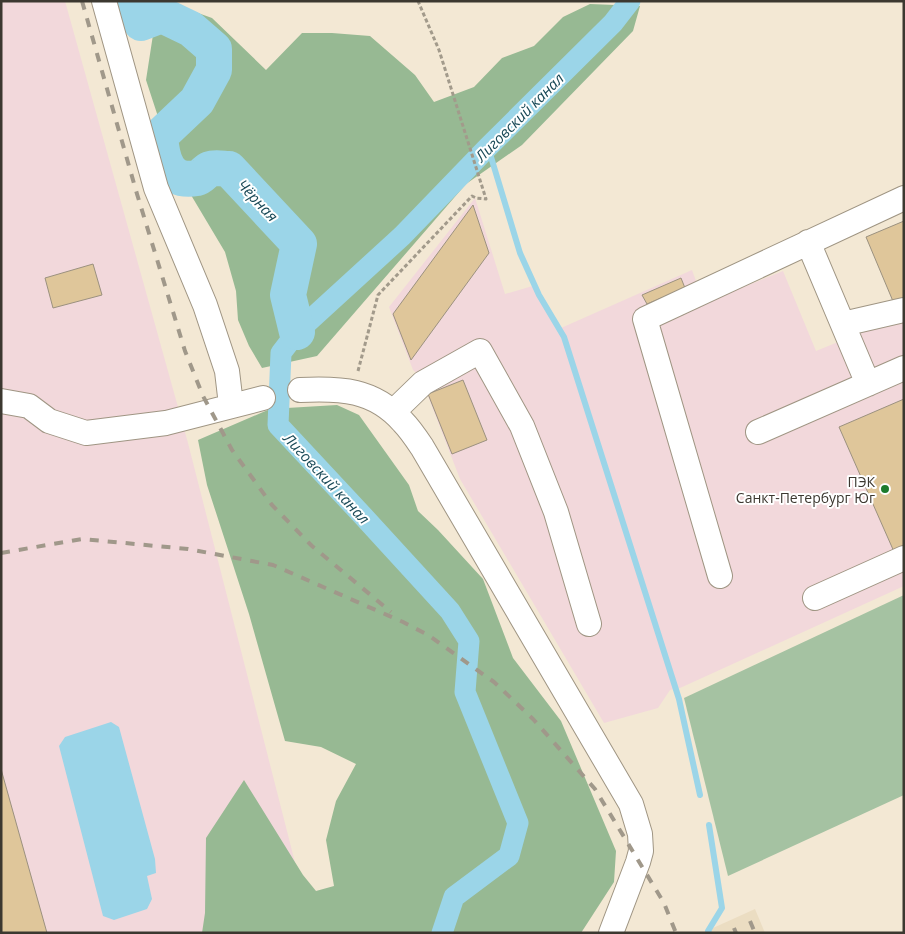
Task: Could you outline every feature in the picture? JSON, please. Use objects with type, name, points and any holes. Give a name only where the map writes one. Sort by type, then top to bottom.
[{"type":"lane","points":[[104,1],[156,188],[205,304],[227,371],[231,405]]},
{"type":"lane","points":[[720,576],[645,319],[904,198]]},
{"type":"lane","points":[[808,242],[868,384]]},
{"type":"lane","points":[[843,324],[904,310]]},
{"type":"lane","points":[[393,412],[423,383],[480,351],[522,426],[529,443],[556,512],[589,624]]},
{"type":"lane","points":[[758,432],[904,368]]},
{"type":"lane","points":[[300,390],[352,391],[375,400],[393,412],[403,422],[422,447],[631,804],[640,834],[641,851],[611,933]]},
{"type":"lane","points":[[1,402],[29,406],[49,421],[86,433],[166,423],[263,398]]},
{"type":"lane","points":[[815,598],[904,558]]},
{"type":"path","points":[[352,391],[378,295],[472,196],[486,198],[439,50],[418,1]]},
{"type":"shaded area","points":[[1,1],[65,1],[188,443],[313,933],[1,933]]},
{"type":"shaded area","points":[[475,198],[505,294],[536,285],[561,328],[692,270],[704,303],[783,271],[816,351],[904,315],[904,586],[680,688],[670,690],[658,708],[604,723],[460,479],[423,383],[420,376],[413,370],[389,307]]},
{"type":"shaded area","points":[[755,909],[765,933],[702,933]]},
{"type":"green space","points":[[170,3],[212,18],[266,70],[302,33],[370,36],[415,75],[434,102],[474,87],[502,58],[534,46],[563,17],[590,4],[640,6],[633,31],[522,145],[466,184],[317,356],[262,368],[249,346],[238,320],[236,291],[225,252],[188,190],[163,170],[164,135],[146,80],[157,9]]},
{"type":"green space","points":[[337,405],[359,415],[409,485],[418,511],[483,579],[513,658],[561,721],[616,851],[614,882],[581,933],[202,933],[205,913],[206,838],[244,780],[303,875],[316,891],[334,886],[326,840],[336,801],[356,764],[321,747],[285,741],[249,614],[207,485],[198,440],[270,409]]},
{"type":"green space","points":[[904,595],[904,795],[728,876],[684,698]]},
{"type":"water","points":[[111,722],[119,727],[155,859],[156,873],[147,876],[152,899],[147,909],[114,920],[103,916],[59,746],[65,737]]},
{"type":"building","points":[[473,205],[489,253],[411,360],[393,314]]},
{"type":"building","points":[[904,221],[904,303],[895,306],[866,237]]},
{"type":"building","points":[[93,264],[102,295],[53,308],[45,278]]},
{"type":"building","points":[[681,278],[685,288],[647,304],[642,295]]},
{"type":"building","points":[[463,380],[487,440],[452,454],[428,394]]},
{"type":"building","name":"ПЭК Санкт-Петербург Юг","points":[[904,399],[904,550],[895,554],[839,427]]},
{"type":"building","points":[[1,769],[47,933],[1,933]]},
{"type":"waterway","name":"Чёрная","points":[[132,1],[141,23],[162,15],[191,29],[214,49],[214,70],[197,101],[160,136],[162,153],[168,168],[179,177],[187,179],[197,178],[212,168],[229,169],[299,244],[288,295],[297,332]]},
{"type":"waterway","name":"Лиговский канал","points":[[442,933],[454,897],[509,856],[518,823],[465,692],[469,641],[450,611],[278,425],[281,353],[297,332],[402,236],[488,147],[613,23],[630,1]]},
{"type":"waterway","points":[[488,147],[520,253],[539,295],[564,337],[679,699],[700,795]]},
{"type":"waterway","points":[[709,825],[722,908],[708,931],[709,933]]},
{"type":"railway","points":[[82,1],[137,194],[185,351],[203,396],[232,450],[272,505],[312,546],[391,612]]},
{"type":"railway","points":[[1,553],[82,539],[188,549],[273,565],[403,622],[428,635],[494,682],[533,719],[595,789],[664,903],[676,933]]},
{"type":"railway","points":[[750,921],[755,933]]},
{"type":"railway","points":[[734,928],[736,933]]},
{"type":"place","name":"ПЭК Санкт-Петербург Юг","points":[[885,489]]}]
